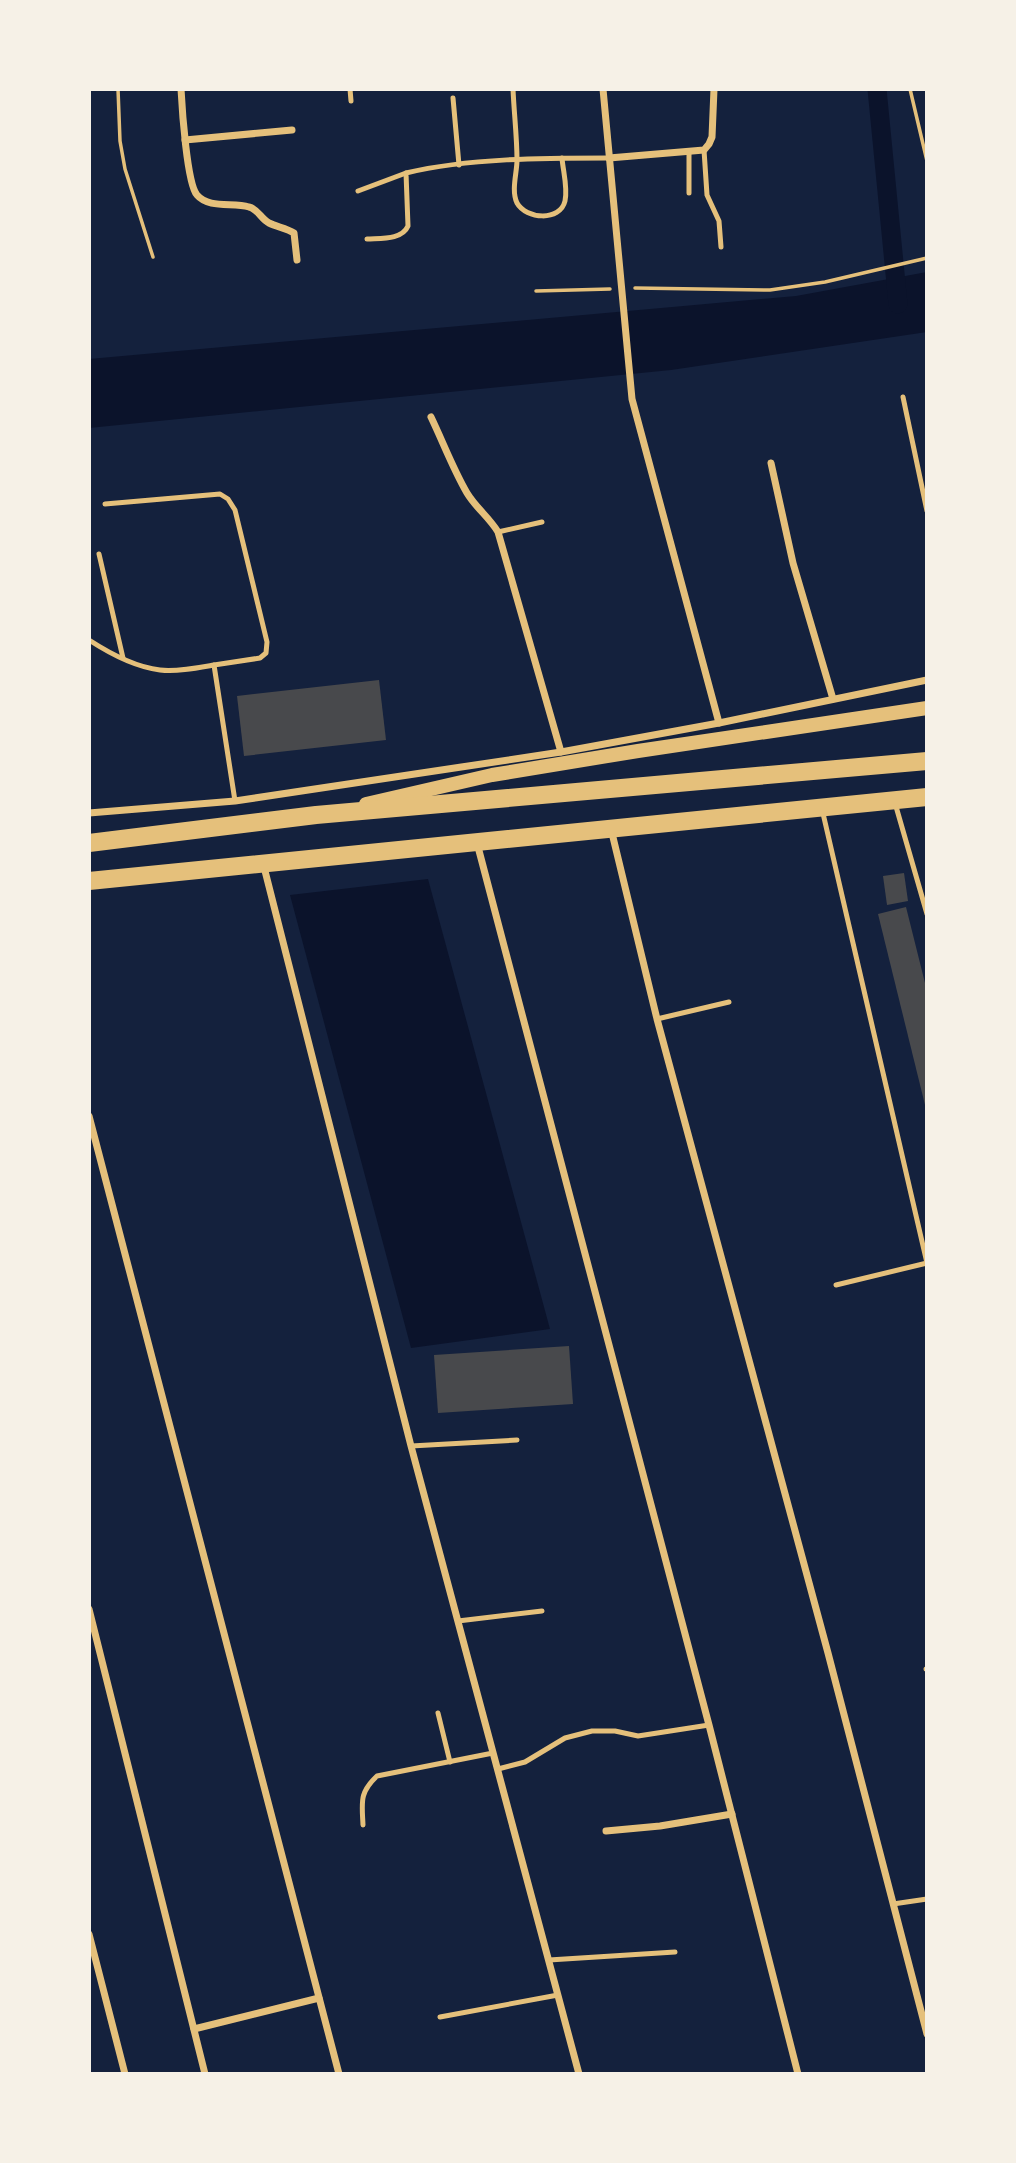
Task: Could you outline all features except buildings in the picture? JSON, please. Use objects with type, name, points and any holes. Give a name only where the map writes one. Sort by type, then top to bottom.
[{"type":"main road","points":[[316,815],[492,775],[927,708]]},
{"type":"main road","points":[[89,843],[316,815],[927,761]]},
{"type":"main road","points":[[89,881],[927,797]]},
{"type":"street","points":[[181,89],[185,140],[192,186],[196,195],[211,203],[248,206],[269,223],[294,233],[298,260]]},
{"type":"street","points":[[603,89],[632,399],[719,723]]},
{"type":"street","points":[[609,158],[704,150],[712,137],[714,89]]},
{"type":"street","points":[[185,140],[292,130]]},
{"type":"street","points":[[431,417],[467,493],[498,532],[561,752]]},
{"type":"street","points":[[771,463],[793,563],[833,699]]},
{"type":"street","points":[[89,813],[235,801],[561,752],[927,680]]},
{"type":"street","points":[[611,828],[657,1019],[825,1639],[927,2034]]},
{"type":"street","points":[[477,842],[799,2074]]},
{"type":"street","points":[[263,863],[411,1446],[579,2074]]},
{"type":"street","points":[[89,1116],[339,2074]]},
{"type":"street","points":[[89,1609],[205,2074]]},
{"type":"street","points":[[606,1831],[660,1826],[732,1814]]},
{"type":"street","points":[[89,1934],[125,2074]]},
{"type":"street","points":[[194,2029],[319,1998]]},
{"type":"lane","points":[[350,89],[351,101]]},
{"type":"lane","points":[[513,89],[516,200],[530,215],[546,216],[558,212],[566,199],[562,158]]},
{"type":"lane","points":[[453,98],[459,165]]},
{"type":"lane","points":[[704,150],[707,195],[719,221],[721,247]]},
{"type":"lane","points":[[689,152],[689,193]]},
{"type":"lane","points":[[358,191],[406,173],[459,165],[517,160],[609,158]]},
{"type":"lane","points":[[367,239],[400,236],[406,232],[406,173]]},
{"type":"lane","points":[[903,397],[927,511]]},
{"type":"lane","points":[[89,640],[123,658],[160,670],[260,658],[266,653],[267,642],[252,577],[234,510],[228,499],[220,494],[105,504]]},
{"type":"lane","points":[[498,532],[542,522]]},
{"type":"lane","points":[[99,554],[123,658]]},
{"type":"lane","points":[[215,665],[235,801]]},
{"type":"lane","points":[[894,800],[927,914]]},
{"type":"lane","points":[[822,808],[927,1263],[836,1285]]},
{"type":"lane","points":[[657,1019],[729,1002]]},
{"type":"lane","points":[[411,1446],[517,1440]]},
{"type":"lane","points":[[458,1620],[542,1611]]},
{"type":"lane","points":[[438,1713],[450,1762]]},
{"type":"lane","points":[[498,1769],[525,1762],[565,1738],[592,1731],[615,1731],[638,1736],[709,1725]]},
{"type":"lane","points":[[363,1825],[361,1799],[367,1785],[377,1776],[493,1752]]},
{"type":"lane","points":[[893,1904],[927,1899]]},
{"type":"lane","points":[[549,1960],[675,1952]]},
{"type":"lane","points":[[440,2017],[558,1995]]},
{"type":"path","points":[[118,89],[120,141],[125,169],[153,257]]},
{"type":"path","points":[[910,89],[927,161]]},
{"type":"path","points":[[632,288],[770,290],[825,282],[927,258]]},
{"type":"path","points":[[536,291],[620,289]]},
{"type":"water","points":[[927,272],[927,332],[671,370],[89,428],[89,359],[796,296]]},
{"type":"water","points":[[428,879],[550,1329],[411,1348],[290,895]]},
{"type":"waterway","points":[[877,89],[898,304]]}]
